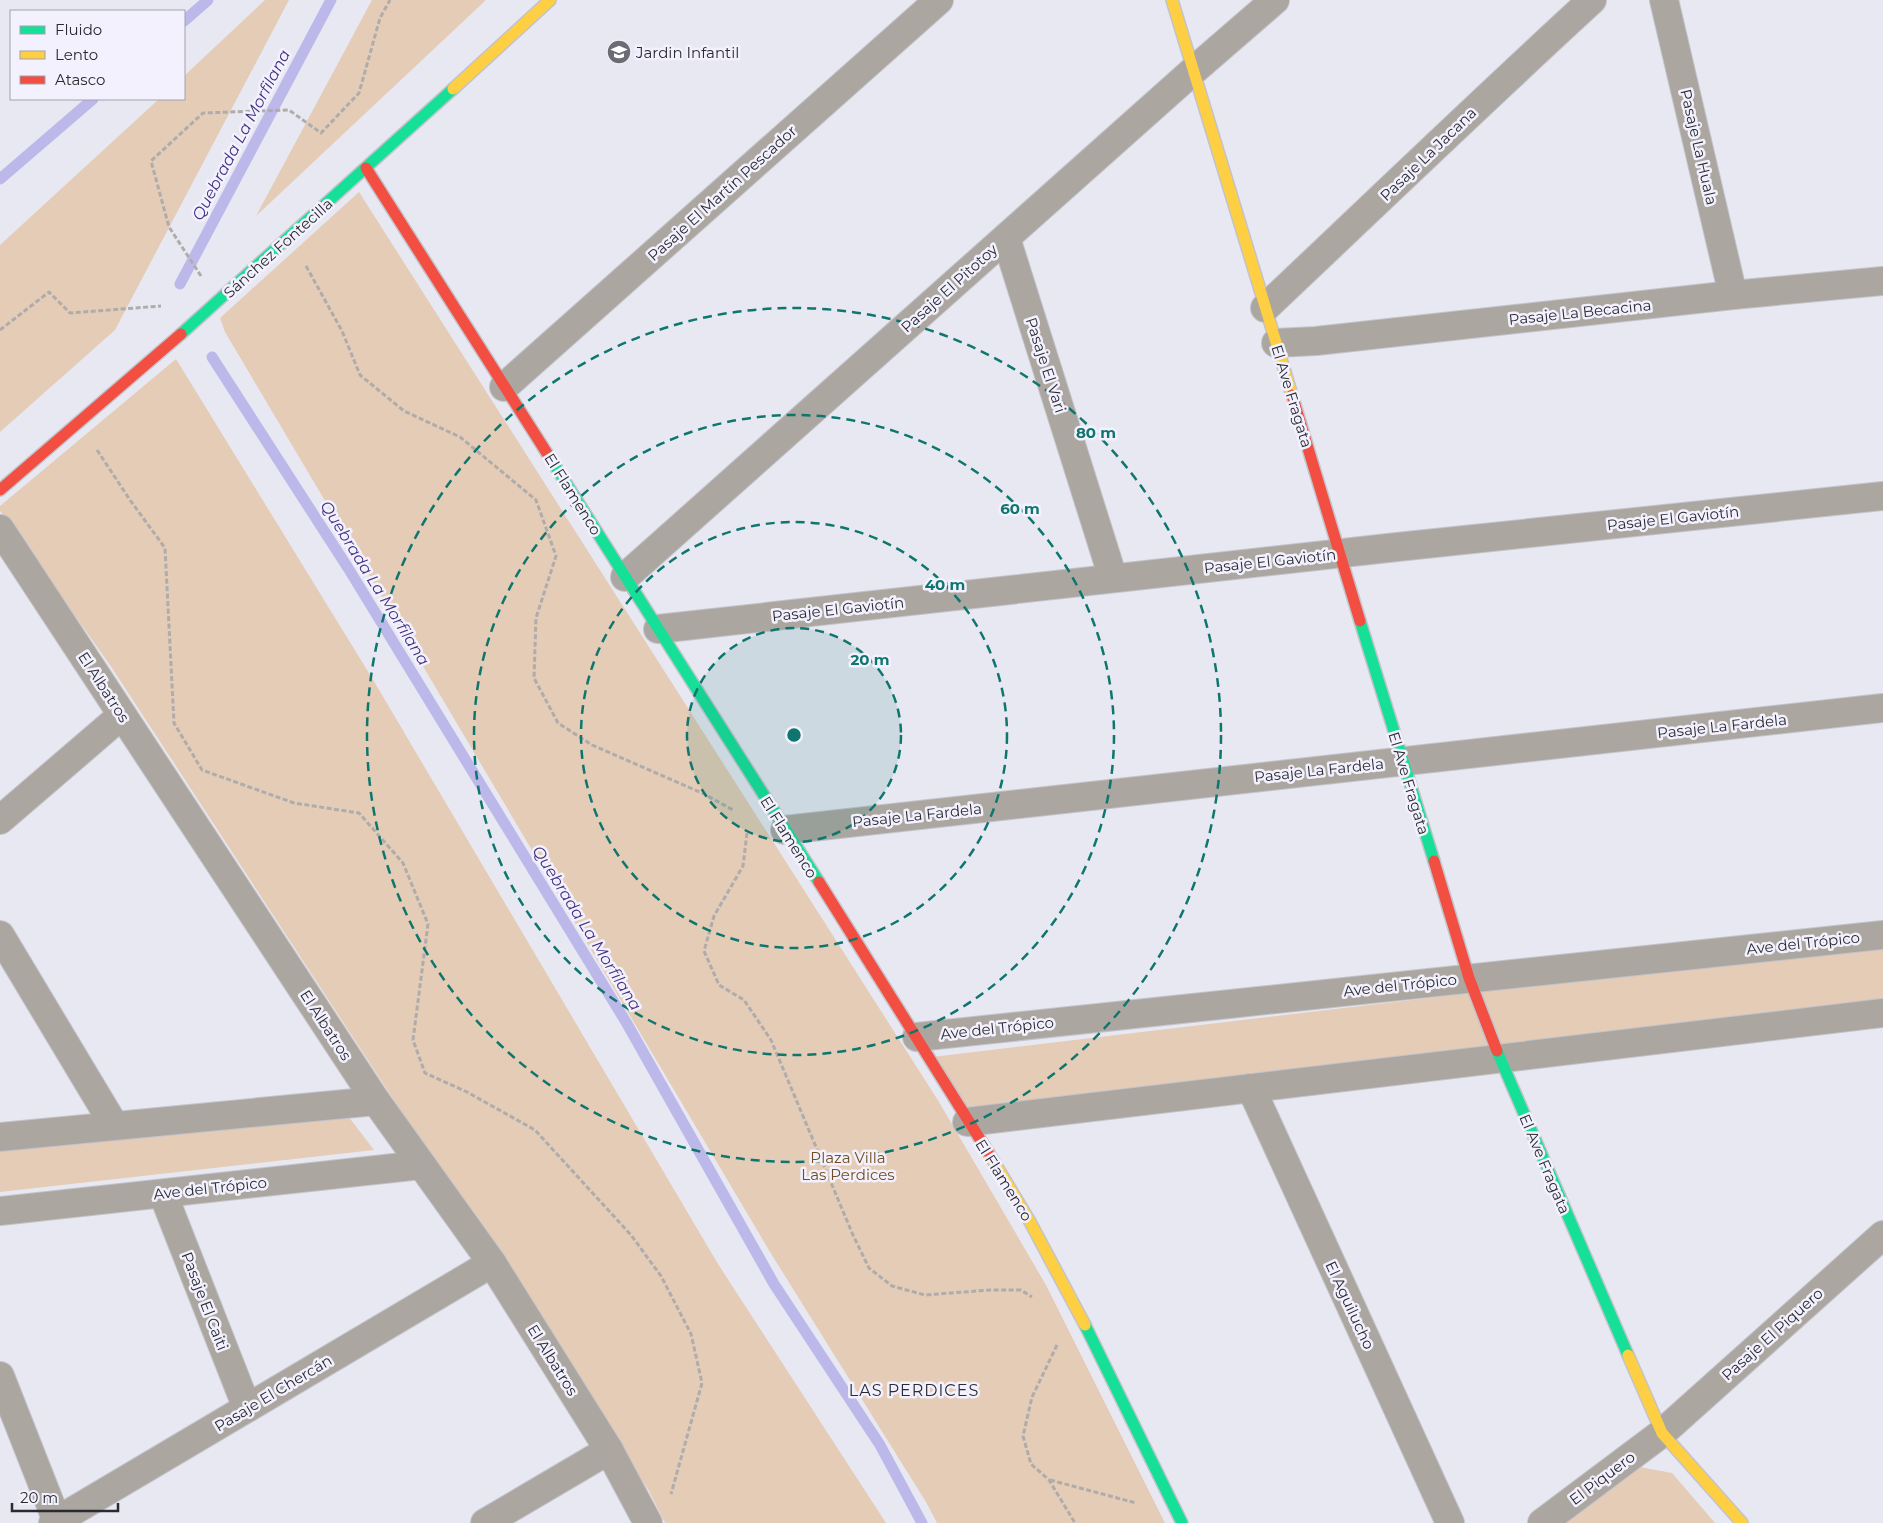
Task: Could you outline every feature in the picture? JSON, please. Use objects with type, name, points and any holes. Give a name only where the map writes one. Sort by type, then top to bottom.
[{"type":"street","name":"Sánchez Fontecilla","points":[[0,490],[218,302],[550,0]]},
{"type":"street","name":"Pasaje El Martín Pescador","points":[[504,387],[939,0]]},
{"type":"street","name":"El Ave Fragata","points":[[1172,0],[1468,978],[1499,1057],[1662,1433],[1742,1523]]},
{"type":"street","name":"Pasaje El Pitotoy","points":[[625,577],[1275,0]]},
{"type":"street","name":"Pasaje La Jacana","points":[[1265,308],[1398,184],[1492,92],[1592,0]]},
{"type":"street","name":"Pasaje La Huala","points":[[1664,0],[1733,295]]},
{"type":"street","name":"El Flamenco","points":[[366,168],[917,1037],[967,1122],[1029,1220],[1080,1317],[1180,1518]]},
{"type":"street","name":"Pasaje El Vari","points":[[1006,238],[1113,578]]},
{"type":"street","name":"Pasaje La Becacina","points":[[1276,343],[1316,342],[1733,295],[1883,281]]},
{"type":"street","name":"Pasaje El Gaviotín","points":[[658,629],[1340,553],[1883,496]]},
{"type":"street","name":"El Albatros","points":[[0,529],[376,1101],[492,1263],[609,1450],[648,1523]]},
{"type":"street","name":"Pasaje La Fardela","points":[[785,830],[1883,708]]},
{"type":"street","points":[[0,820],[122,715]]},
{"type":"street","points":[[0,935],[114,1125]]},
{"type":"street","name":"Ave del Trópico","points":[[917,1037],[1883,935]]},
{"type":"street","points":[[967,1122],[1883,1012]]},
{"type":"street","name":"El Aguilucho","points":[[1251,1088],[1450,1523]]},
{"type":"street","points":[[0,1137],[376,1101]]},
{"type":"street","name":"Ave del Trópico","points":[[0,1211],[421,1165]]},
{"type":"street","name":"Pasaje El Caiti","points":[[163,1194],[247,1408]]},
{"type":"street","name":"Pasaje El Piquero","points":[[1662,1433],[1883,1235]]},
{"type":"street","name":"Pasaje El Chercán","points":[[55,1522],[492,1263]]},
{"type":"street","points":[[0,1376],[55,1522]]},
{"type":"street","name":"El Piquero","points":[[1542,1523],[1662,1433]]},
{"type":"street","points":[[485,1523],[609,1450]]},
{"type":"path","points":[[218,302],[170,227],[151,161],[203,113],[289,110],[322,133],[359,93],[380,18],[390,0]]},
{"type":"path","points":[[289,237],[342,331],[360,375],[404,410],[460,437],[536,500],[556,556],[536,618],[534,678],[558,723],[592,745],[704,794],[731,808],[737,816]]},
{"type":"path","points":[[0,330],[49,292],[70,313],[169,306]]},
{"type":"path","points":[[78,423],[165,548],[174,723],[202,770],[294,803],[359,814],[403,863],[428,924],[413,1040],[425,1073],[467,1092],[535,1130],[631,1235],[661,1276],[691,1334],[702,1383],[671,1495]]},
{"type":"path","points":[[742,825],[747,833],[743,866],[714,916],[704,951],[719,985],[744,1000],[771,1040],[853,1235],[869,1268],[892,1286],[925,1295],[990,1290],[1021,1290],[1037,1300]]},
{"type":"path","points":[[1060,1339],[1032,1397],[1023,1436],[1031,1464],[1049,1480],[1075,1523]]},
{"type":"path","points":[[1049,1480],[1180,1518]]},
{"type":"green space","points":[[265,0],[289,0],[115,330],[0,432],[0,245],[158,100],[185,100],[185,75]]},
{"type":"green space","points":[[372,0],[486,0],[256,216]]},
{"type":"green space","name":"Plaza Villa Las Perdices","points":[[359,192],[939,1102],[1046,1285],[1165,1523],[937,1523],[926,1502],[770,1252],[225,332],[220,318]]},
{"type":"green space","points":[[176,359],[372,678],[718,1264],[886,1523],[665,1523],[649,1491],[110,665],[0,511],[0,506]]},
{"type":"green space","points":[[1883,944],[1883,1004],[970,1113],[932,1057]]},
{"type":"green space","points":[[345,1112],[374,1150],[0,1192],[0,1151]]},
{"type":"green space","points":[[1629,1465],[1672,1473],[1715,1523],[1551,1523]]},
{"type":"waterway","points":[[185,20],[208,0]]},
{"type":"waterway","name":"Quebrada La Morfilana","points":[[180,284],[331,0]]},
{"type":"waterway","points":[[0,179],[92,100]]},
{"type":"waterway","name":"Quebrada La Morfilana","points":[[212,357],[348,568],[626,1022],[774,1284],[880,1445],[922,1523]]},
{"type":"traffic: fast","points":[[181,334],[453,89]]},
{"type":"traffic: fast","points":[[550,458],[819,882]]},
{"type":"traffic: fast","points":[[1360,621],[1434,861]]},
{"type":"traffic: fast","points":[[1497,1051],[1628,1355]]},
{"type":"traffic: fast","points":[[1085,1325],[1182,1523]]},
{"type":"traffic: slow","points":[[453,89],[550,0]]},
{"type":"traffic: slow","points":[[1172,0],[1292,395]]},
{"type":"traffic: slow","points":[[988,1152],[1029,1220],[1085,1325]]},
{"type":"traffic: slow","points":[[1628,1355],[1662,1433],[1742,1523]]},
{"type":"traffic: jam","points":[[366,168],[550,458]]},
{"type":"traffic: jam","points":[[0,490],[181,334]]},
{"type":"traffic: jam","points":[[1292,395],[1360,621]]},
{"type":"traffic: jam","points":[[1434,861],[1469,978],[1497,1051]]},
{"type":"traffic: jam","points":[[819,882],[988,1152]]},
{"type":"place","name":"Jardin Infantil","points":[[619,52]]},
{"type":"district","name":"LAS PERDICES","points":[[914,1390]]}]
